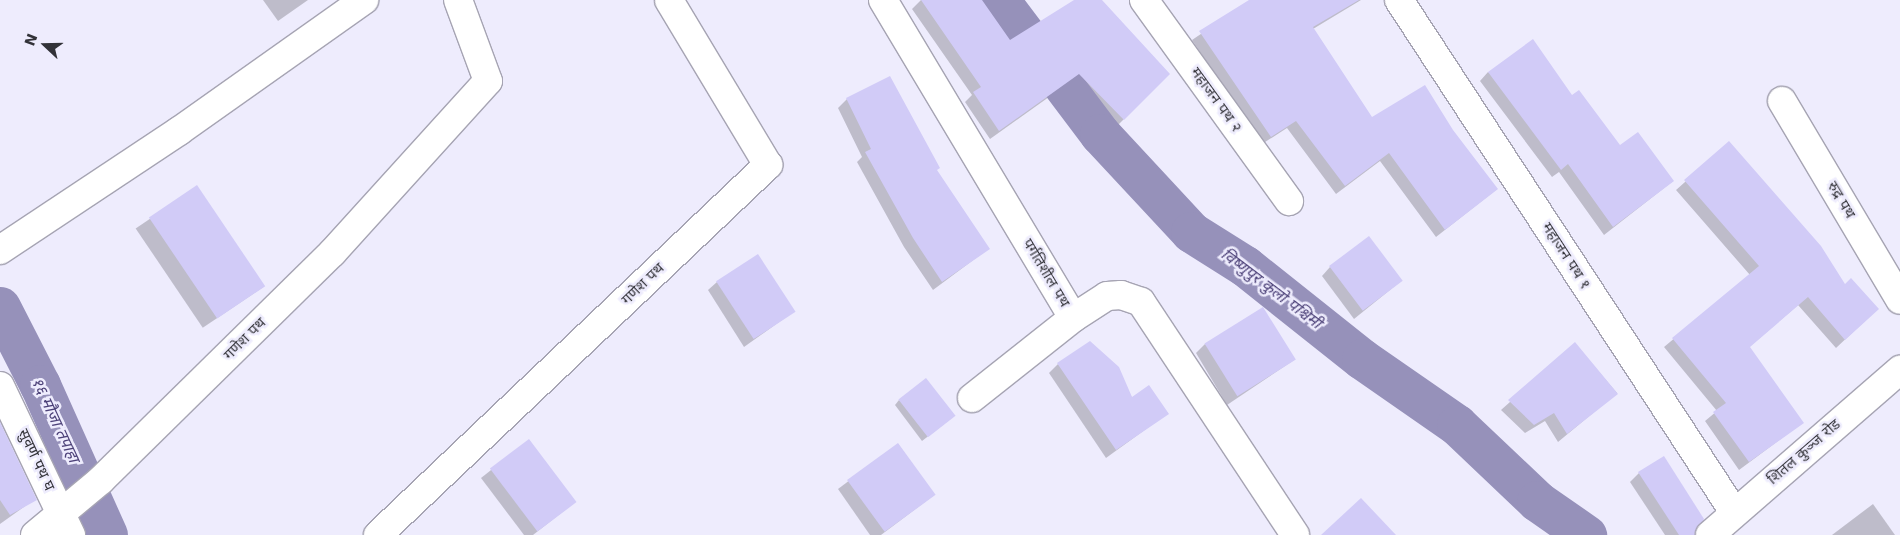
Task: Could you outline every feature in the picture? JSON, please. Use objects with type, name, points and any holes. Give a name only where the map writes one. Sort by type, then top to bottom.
[{"type":"street","points":[[0,250],[179,131],[364,0]]},
{"type":"street","name":"गणेश पथ","points":[[64,519],[101,480],[332,253],[488,81],[458,0]]},
{"type":"street","name":"गणेश पथ","points":[[378,535],[768,165],[669,0]]},
{"type":"street","name":"पर्गतिशील पथ","points":[[883,0],[1073,318],[1107,296],[1122,295],[1141,302],[1295,535]]},
{"type":"street","name":"महाजन पथ २","points":[[1144,0],[1289,201]]},
{"type":"street","name":"महाजन पथ १","points":[[1399,0],[1734,512]]},
{"type":"street","name":"रुद्र पथ","points":[[1782,101],[1900,300]]},
{"type":"street","points":[[972,398],[1073,318]]},
{"type":"street","name":"शितल कुञ्ज रोड","points":[[1710,535],[1734,512],[1900,370]]},
{"type":"street","name":"सुवर्ण पथ घ","points":[[0,386],[64,519]]},
{"type":"street","points":[[35,535],[64,519]]},
{"type":"building","points":[[921,0],[982,0],[1010,40],[1074,0],[1102,0],[1170,74],[1124,120],[1079,74],[999,131],[973,92],[981,87]]},
{"type":"building","points":[[1249,0],[1359,0],[1313,27],[1372,117],[1425,85],[1453,130],[1498,189],[1445,230],[1389,153],[1345,186],[1296,121],[1271,137],[1199,31]]},
{"type":"building","points":[[1533,39],[1572,95],[1579,90],[1620,145],[1638,132],[1674,181],[1613,227],[1568,164],[1561,170],[1488,72]]},
{"type":"building","points":[[890,76],[940,168],[937,170],[990,249],[942,282],[913,238],[865,152],[871,149],[846,98]]},
{"type":"building","points":[[1729,141],[1821,246],[1845,284],[1851,278],[1879,309],[1845,340],[1808,297],[1750,347],[1804,423],[1749,462],[1713,412],[1726,403],[1672,338],[1759,266],[1684,180]]},
{"type":"building","points":[[197,185],[265,286],[217,319],[149,217]]},
{"type":"building","points":[[1369,236],[1403,281],[1363,311],[1329,266]]},
{"type":"building","points":[[758,254],[796,312],[754,339],[716,281]]},
{"type":"building","points":[[1263,307],[1296,360],[1237,396],[1204,344]]},
{"type":"building","points":[[1090,341],[1119,367],[1132,397],[1149,385],[1169,414],[1116,450],[1057,363]]},
{"type":"building","points":[[1575,342],[1618,394],[1567,434],[1554,413],[1534,425],[1508,400]]},
{"type":"building","points":[[926,378],[956,416],[928,437],[898,400]]},
{"type":"building","points":[[0,422],[37,500],[10,515],[0,500]]},
{"type":"building","points":[[529,439],[577,502],[537,532],[490,468]]},
{"type":"building","points":[[898,443],[936,495],[885,532],[847,480]]},
{"type":"building","points":[[1664,456],[1704,519],[1695,535],[1679,535],[1638,472]]},
{"type":"building","points":[[1361,498],[1396,535],[1321,535]]},
{"type":"waterway","name":"विष्णुपुर कुलो पश्चिमी","points":[[999,0],[1100,134],[1191,232],[1245,266],[1362,359],[1457,425],[1537,501],[1586,535]]},
{"type":"waterway","name":"१६ मौजा तपाहा","points":[[0,307],[40,385],[107,535]]}]
